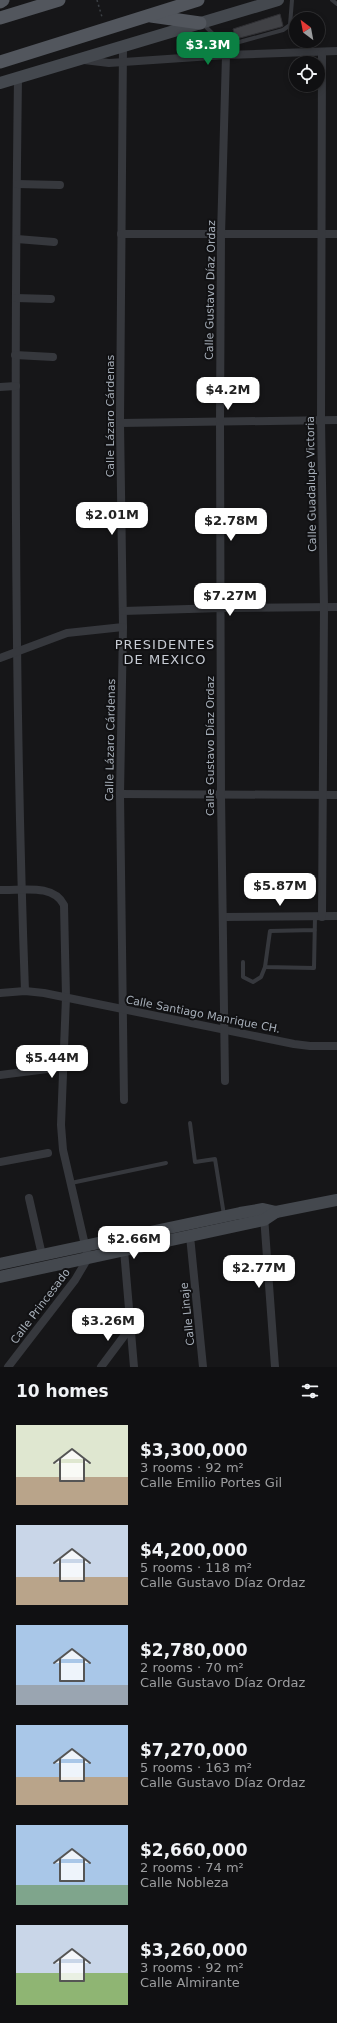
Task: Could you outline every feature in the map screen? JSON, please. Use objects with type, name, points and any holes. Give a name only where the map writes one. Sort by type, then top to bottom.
[{"type":"main road","points":[[0,18],[60,0]]},
{"type":"main road","points":[[0,62],[56,46],[147,15],[198,0]]},
{"type":"main road","points":[[147,15],[201,23]]},
{"type":"street","points":[[0,83],[278,0]]},
{"type":"street","name":"Calle Lázaro Cárdenas","points":[[123,46],[120,423],[123,627],[120,794],[124,1100]]},
{"type":"street","points":[[82,59],[109,63],[226,55],[337,51]]},
{"type":"street","name":"Calle Guadalupe Victoria","points":[[319,917],[324,607],[321,420],[322,52]]},
{"type":"street","name":"Calle Gustavo Díaz Ordaz","points":[[225,1081],[224,917],[221,795],[220,421],[221,235],[226,55]]},
{"type":"street","points":[[18,78],[15,355],[16,651],[25,991]]},
{"type":"street","points":[[17,184],[60,185]]},
{"type":"street","points":[[121,234],[337,234]]},
{"type":"street","points":[[17,239],[54,242]]},
{"type":"street","points":[[16,298],[51,299]]},
{"type":"street","points":[[15,355],[53,357]]},
{"type":"street","points":[[0,387],[16,386]]},
{"type":"street","points":[[120,423],[337,420]]},
{"type":"street","points":[[123,611],[337,607]]},
{"type":"street","points":[[0,658],[67,633],[123,627]]},
{"type":"street","points":[[120,794],[337,795]]},
{"type":"street","points":[[0,890],[49,891],[58,895],[64,905],[66,997],[61,1125],[63,1150],[88,1258]]},
{"type":"street","points":[[224,917],[337,916]]},
{"type":"street","name":"Calle Santiago Manrique CH.","points":[[0,993],[25,991],[66,997],[122,1010],[310,1046],[337,1046]]},
{"type":"street","points":[[0,1075],[63,1067]]},
{"type":"street","points":[[0,1162],[48,1153]]},
{"type":"street","points":[[29,1198],[42,1255]]},
{"type":"street","points":[[0,1277],[190,1236],[276,1212],[337,1200]]},
{"type":"street","points":[[0,1264],[224,1216],[264,1215]]},
{"type":"street","points":[[264,1215],[275,1367]]},
{"type":"street","name":"Calle Linaje","points":[[190,1236],[203,1367]]},
{"type":"street","points":[[124,1250],[134,1367]]},
{"type":"street","name":"Calle Princesado","points":[[8,1367],[75,1280],[88,1258]]},
{"type":"street","points":[[101,1367],[130,1328]]},
{"type":"lane","points":[[201,23],[217,38],[232,44],[283,30],[290,25],[292,0]]},
{"type":"lane","points":[[332,0],[337,4]]},
{"type":"lane","points":[[265,967],[314,968],[315,930],[319,917]]},
{"type":"lane","points":[[243,962],[243,977],[253,982],[261,976],[265,967],[270,931],[315,930]]},
{"type":"lane","points":[[190,1123],[195,1162],[215,1159],[224,1216]]},
{"type":"lane","points":[[71,1183],[166,1163]]},
{"type":"building","points":[[280,14],[283,26],[236,39],[233,29]]},
{"type":"district","name":"PRESIDENTES DE MEXICO","points":[[165,652]]}]
